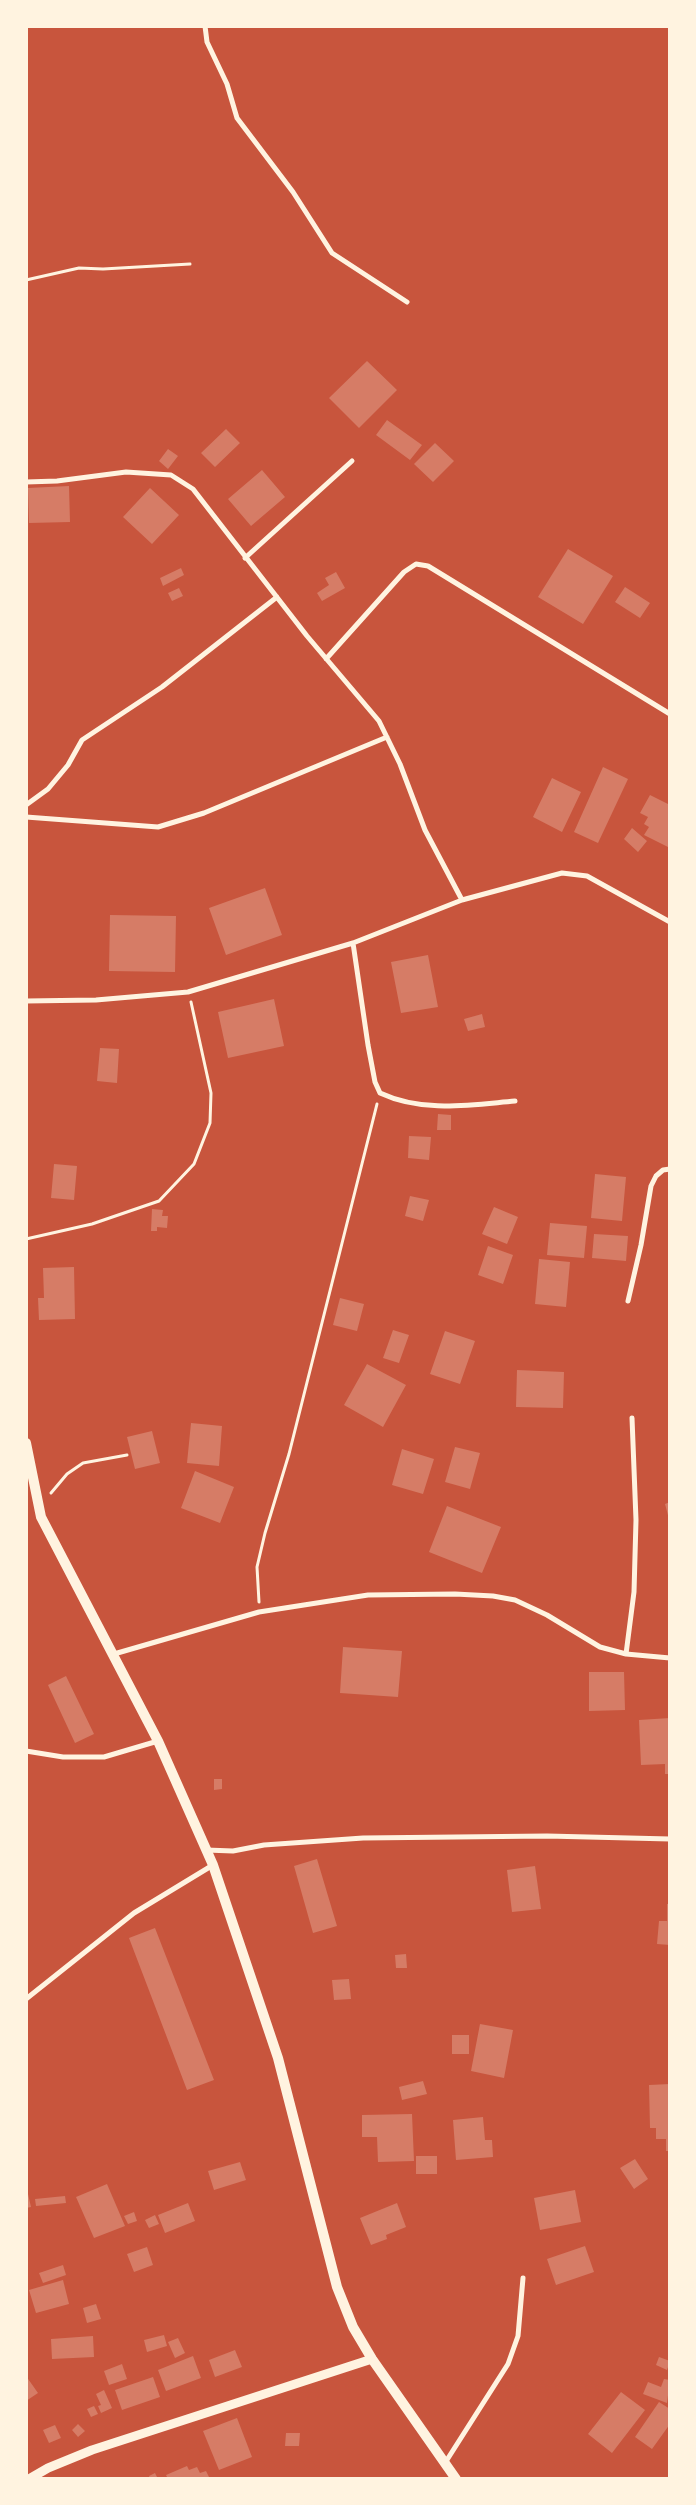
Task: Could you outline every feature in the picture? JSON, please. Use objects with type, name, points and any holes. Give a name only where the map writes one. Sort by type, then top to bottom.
[{"type":"main road","points":[[26,1443],[41,1517],[158,1741],[213,1865],[278,2058],[337,2287],[353,2327],[372,2359],[456,2479]]},
{"type":"street","points":[[205,26],[206,42],[227,84],[237,118],[294,192],[332,254],[407,302]]},
{"type":"street","points":[[245,558],[352,461]]},
{"type":"street","points":[[26,482],[57,481],[126,472],[171,475],[193,489],[276,598],[379,721],[400,764],[425,830],[462,900]]},
{"type":"street","points":[[326,659],[404,572],[416,564],[436,571],[670,714]]},
{"type":"street","points":[[26,805],[48,788],[68,765],[82,740],[162,687],[276,598]]},
{"type":"street","points":[[26,817],[158,827],[204,813],[387,737]]},
{"type":"street","points":[[26,1002],[96,1000],[188,992],[353,943],[462,900],[562,873],[587,876],[670,922]]},
{"type":"street","points":[[353,943],[368,1045],[375,1082],[380,1093],[397,1101],[428,1107],[516,1101]]},
{"type":"street","points":[[628,1301],[641,1245],[651,1186],[656,1176],[663,1170],[670,1170]]},
{"type":"street","points":[[626,1654],[634,1592],[635,1529],[632,1418]]},
{"type":"street","points":[[114,1654],[259,1612],[368,1595],[493,1596],[516,1600],[532,1607],[600,1647],[626,1654],[670,1658]]},
{"type":"street","points":[[26,1751],[62,1757],[104,1757],[158,1741]]},
{"type":"street","points":[[206,1850],[233,1851],[264,1845],[363,1838],[556,1836],[670,1839]]},
{"type":"street","points":[[26,1999],[134,1913],[213,1865]]},
{"type":"street","points":[[445,2463],[508,2364],[518,2336],[522,2278]]},
{"type":"street","points":[[29,2479],[48,2468],[92,2450],[372,2359]]},
{"type":"path","points":[[26,280],[79,268],[190,264]]},
{"type":"path","points":[[26,1239],[92,1224],[159,1201],[194,1164],[210,1123],[210,1093],[188,992]]},
{"type":"path","points":[[259,1612],[257,1567],[259,1558],[288,1454],[332,1276],[356,1194],[380,1093]]},
{"type":"path","points":[[36,1498],[52,1493],[67,1474],[83,1462],[127,1455]]},
{"type":"building","points":[[367,361],[397,390],[359,428],[329,398]]},
{"type":"building","points":[[387,420],[422,445],[410,460],[376,435]]},
{"type":"building","points":[[226,429],[240,443],[215,467],[201,453]]},
{"type":"building","points":[[435,443],[454,461],[433,482],[414,464]]},
{"type":"building","points":[[168,449],[178,456],[168,469],[159,461]]},
{"type":"building","points":[[262,470],[285,497],[251,526],[228,499]]},
{"type":"building","points":[[69,486],[70,522],[29,523],[28,488]]},
{"type":"building","points":[[150,488],[179,515],[152,544],[123,517]]},
{"type":"building","points":[[568,549],[613,576],[583,624],[538,597]]},
{"type":"building","points":[[181,568],[184,575],[163,586],[160,578]]},
{"type":"building","points":[[336,572],[345,588],[322,601],[317,593],[329,585],[325,578]]},
{"type":"building","points":[[625,587],[650,603],[640,618],[615,602]]},
{"type":"building","points":[[179,588],[183,596],[172,601],[168,593]]},
{"type":"building","points":[[603,767],[628,779],[598,843],[574,832]]},
{"type":"building","points":[[552,778],[581,792],[562,832],[533,817]]},
{"type":"building","points":[[650,795],[670,805],[670,848],[644,835],[649,827],[644,824],[648,817],[640,813]]},
{"type":"building","points":[[632,828],[647,841],[638,852],[624,839]]},
{"type":"building","points":[[265,888],[282,935],[226,955],[209,908]]},
{"type":"building","points":[[110,915],[176,916],[175,972],[109,971]]},
{"type":"building","points":[[428,955],[438,1007],[401,1013],[391,962]]},
{"type":"building","points":[[274,999],[284,1046],[228,1058],[218,1012]]},
{"type":"building","points":[[482,1014],[485,1027],[468,1031],[464,1019]]},
{"type":"building","points":[[100,1048],[119,1049],[117,1083],[97,1081]]},
{"type":"building","points":[[438,1114],[451,1115],[451,1130],[437,1130]]},
{"type":"building","points":[[409,1136],[431,1137],[429,1160],[408,1158]]},
{"type":"building","points":[[54,1164],[77,1166],[74,1200],[51,1198]]},
{"type":"building","points":[[595,1174],[626,1177],[622,1221],[591,1218]]},
{"type":"building","points":[[410,1196],[429,1200],[423,1221],[405,1216]]},
{"type":"building","points":[[494,1207],[518,1217],[507,1244],[482,1234]]},
{"type":"building","points":[[152,1209],[163,1210],[162,1216],[168,1216],[167,1228],[157,1227],[157,1231],[151,1231]]},
{"type":"building","points":[[550,1223],[587,1226],[584,1258],[547,1255]]},
{"type":"building","points":[[594,1234],[628,1236],[626,1261],[592,1258]]},
{"type":"building","points":[[488,1246],[513,1255],[503,1284],[478,1275]]},
{"type":"building","points":[[539,1259],[570,1262],[566,1307],[535,1304]]},
{"type":"building","points":[[74,1267],[75,1319],[39,1320],[38,1298],[44,1298],[43,1268]]},
{"type":"building","points":[[340,1298],[364,1304],[357,1331],[333,1325]]},
{"type":"building","points":[[393,1330],[409,1335],[399,1363],[383,1358]]},
{"type":"building","points":[[445,1331],[475,1341],[460,1384],[430,1374]]},
{"type":"building","points":[[367,1364],[406,1385],[383,1427],[344,1405]]},
{"type":"building","points":[[517,1370],[564,1372],[563,1408],[516,1407]]},
{"type":"building","points":[[191,1423],[222,1426],[219,1466],[187,1463]]},
{"type":"building","points":[[152,1431],[160,1463],[135,1469],[127,1437]]},
{"type":"building","points":[[455,1447],[480,1453],[470,1489],[445,1482]]},
{"type":"building","points":[[402,1449],[434,1459],[423,1494],[392,1485]]},
{"type":"building","points":[[195,1471],[234,1487],[220,1523],[181,1508]]},
{"type":"building","points":[[670,1502],[670,1519],[669,1519],[665,1504]]},
{"type":"building","points":[[447,1506],[501,1527],[482,1573],[429,1552]]},
{"type":"building","points":[[343,1647],[402,1651],[398,1697],[340,1693]]},
{"type":"building","points":[[589,1672],[624,1672],[625,1710],[589,1711]]},
{"type":"building","points":[[66,1676],[94,1734],[75,1743],[48,1685]]},
{"type":"building","points":[[670,1718],[670,1774],[665,1774],[665,1764],[641,1765],[639,1720]]},
{"type":"building","points":[[214,1779],[222,1779],[222,1789],[214,1790]]},
{"type":"building","points":[[317,1859],[337,1926],[313,1933],[294,1866]]},
{"type":"building","points":[[535,1866],[541,1909],[512,1912],[507,1870]]},
{"type":"building","points":[[667,1904],[670,1904],[670,1945],[657,1944],[659,1921],[667,1921]]},
{"type":"building","points":[[155,1928],[214,2080],[187,2090],[129,1938]]},
{"type":"building","points":[[406,1954],[407,1968],[396,1968],[395,1955]]},
{"type":"building","points":[[349,1979],[351,1999],[334,2000],[332,1980]]},
{"type":"building","points":[[480,2024],[513,2030],[504,2078],[471,2071]]},
{"type":"building","points":[[452,2035],[469,2035],[469,2054],[452,2054]]},
{"type":"building","points":[[423,2081],[427,2094],[402,2100],[399,2087]]},
{"type":"building","points":[[670,2084],[670,2151],[666,2151],[666,2139],[656,2139],[656,2128],[650,2128],[649,2085]]},
{"type":"building","points":[[412,2114],[414,2161],[378,2162],[377,2137],[362,2137],[362,2115]]},
{"type":"building","points":[[483,2117],[485,2140],[492,2140],[493,2157],[456,2160],[453,2120]]},
{"type":"building","points":[[416,2156],[437,2156],[437,2174],[416,2174]]},
{"type":"building","points":[[635,2159],[648,2179],[634,2189],[620,2168]]},
{"type":"building","points":[[240,2162],[246,2180],[214,2190],[208,2171]]},
{"type":"building","points":[[107,2184],[125,2226],[94,2238],[76,2197]]},
{"type":"building","points":[[575,2190],[581,2222],[540,2230],[534,2198]]},
{"type":"building","points":[[28,2194],[31,2207],[26,2208],[26,2195]]},
{"type":"building","points":[[65,2196],[66,2203],[36,2206],[35,2199]]},
{"type":"building","points":[[188,2203],[195,2221],[165,2233],[158,2215]]},
{"type":"building","points":[[397,2203],[406,2227],[386,2235],[387,2239],[371,2245],[360,2218]]},
{"type":"building","points":[[134,2212],[137,2221],[128,2224],[124,2216]]},
{"type":"building","points":[[155,2215],[159,2224],[149,2228],[145,2220]]},
{"type":"building","points":[[585,2246],[594,2272],[556,2285],[547,2259]]},
{"type":"building","points":[[147,2247],[153,2265],[134,2272],[127,2254]]},
{"type":"building","points":[[63,2265],[66,2275],[43,2283],[39,2273]]},
{"type":"building","points":[[63,2280],[69,2304],[36,2313],[29,2290]]},
{"type":"building","points":[[96,2304],[101,2319],[87,2323],[83,2308]]},
{"type":"building","points":[[164,2335],[167,2346],[147,2352],[144,2340]]},
{"type":"building","points":[[93,2336],[94,2357],[52,2359],[51,2339]]},
{"type":"building","points":[[178,2338],[185,2353],[175,2358],[168,2342]]},
{"type":"building","points":[[235,2350],[242,2367],[215,2377],[209,2360]]},
{"type":"building","points":[[193,2356],[201,2378],[166,2391],[158,2370]]},
{"type":"building","points":[[659,2357],[670,2361],[667,2370],[656,2365]]},
{"type":"building","points":[[122,2364],[127,2379],[109,2385],[104,2371]]},
{"type":"building","points":[[26,2376],[38,2393],[26,2401]]},
{"type":"building","points":[[153,2377],[160,2397],[122,2410],[115,2390]]},
{"type":"building","points":[[664,2379],[670,2380],[667,2403],[643,2394],[648,2382],[661,2387]]},
{"type":"building","points":[[104,2390],[112,2408],[101,2413],[98,2406],[101,2405],[96,2394]]},
{"type":"building","points":[[621,2392],[645,2410],[612,2453],[588,2434]]},
{"type":"building","points":[[659,2402],[670,2409],[670,2424],[652,2449],[635,2437]]},
{"type":"building","points":[[94,2406],[98,2414],[91,2417],[87,2409]]},
{"type":"building","points":[[237,2418],[252,2457],[219,2470],[203,2431]]},
{"type":"building","points":[[78,2424],[85,2431],[78,2437],[72,2430]]},
{"type":"building","points":[[55,2425],[61,2438],[49,2443],[43,2430]]},
{"type":"building","points":[[286,2433],[300,2433],[299,2446],[285,2446]]},
{"type":"building","points":[[187,2466],[189,2470],[197,2467],[200,2473],[206,2471],[210,2479],[168,2479],[166,2475]]},
{"type":"building","points":[[155,2473],[158,2479],[150,2479],[149,2476]]}]
